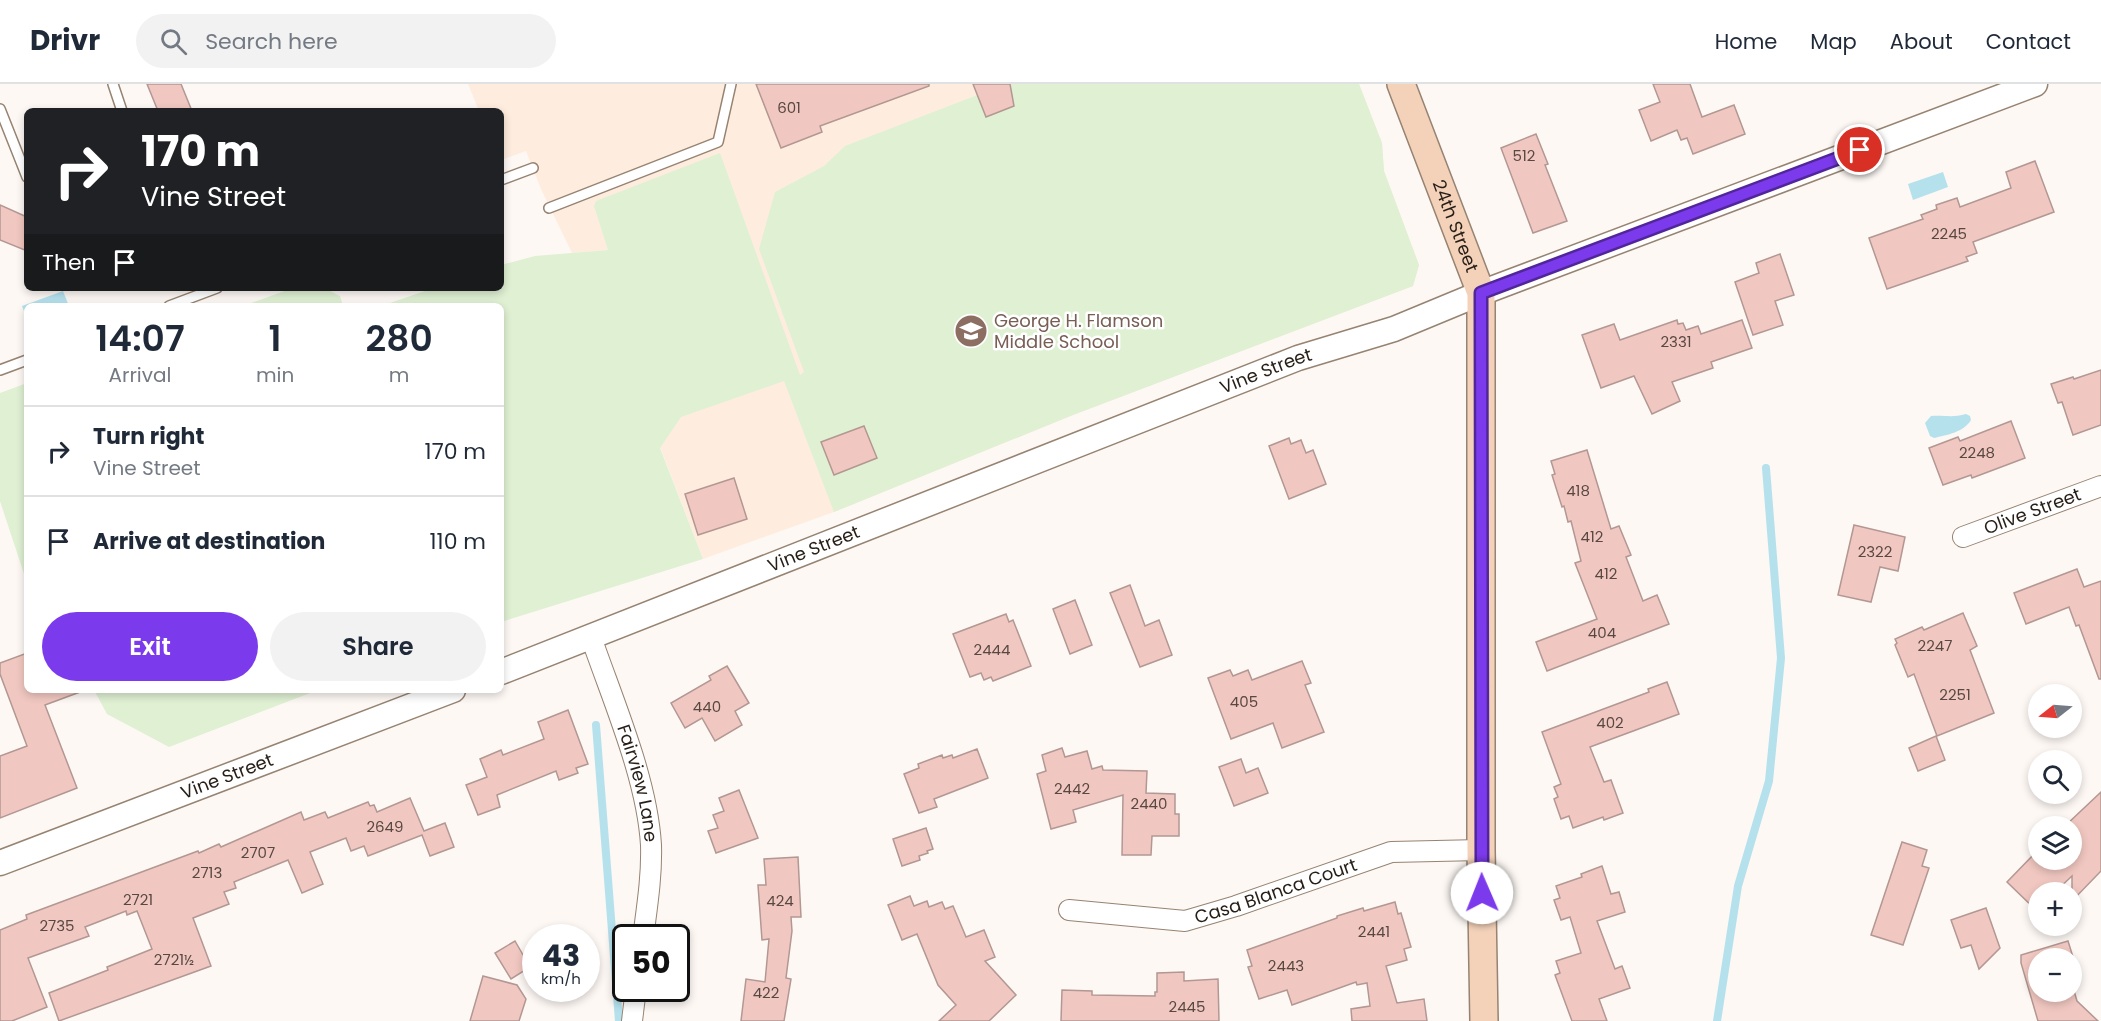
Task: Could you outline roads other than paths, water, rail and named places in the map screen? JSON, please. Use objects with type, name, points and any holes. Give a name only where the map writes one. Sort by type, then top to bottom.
[{"type":"main road","name":"24th Street","points":[[1401,84],[1481,293],[1481,850],[1484,1021]]},
{"type":"street","name":"Vine Street","points":[[504,671],[1298,358],[1394,329],[1481,293],[2036,84]]},
{"type":"street","name":"Olive Street","points":[[1963,537],[2101,486]]},
{"type":"street","name":"Fairview Lane","points":[[591,637],[644,799],[651,845],[645,924]]},
{"type":"street","name":"Vine Street","points":[[0,863],[445,693]]},
{"type":"street","name":"Casa Blanca Court","points":[[1069,910],[1185,921],[1236,906],[1391,852],[1481,850]]},
{"type":"street","points":[[632,1021],[634,1002]]},
{"type":"lane","points":[[113,84],[121,108]]},
{"type":"lane","points":[[549,208],[718,142],[731,84]]},
{"type":"lane","points":[[0,109],[24,169]]},
{"type":"lane","points":[[504,179],[533,168]]},
{"type":"lane","points":[[177,303],[209,291]]},
{"type":"lane","points":[[0,370],[24,361]]},
{"type":"water","points":[[1943,172],[1948,187],[1913,200],[1908,184]]},
{"type":"water","points":[[63,291],[68,303],[30,303]]},
{"type":"water","points":[[1966,414],[1971,420],[1960,430],[1934,438],[1930,436],[1925,423],[1931,416]]},
{"type":"waterway","points":[[1717,1021],[1738,886],[1769,781],[1781,658],[1766,468]]},
{"type":"waterway","points":[[596,725],[619,1021]]},
{"type":"place","name":"George H. Flamson Middle School","points":[[971,331]]}]
